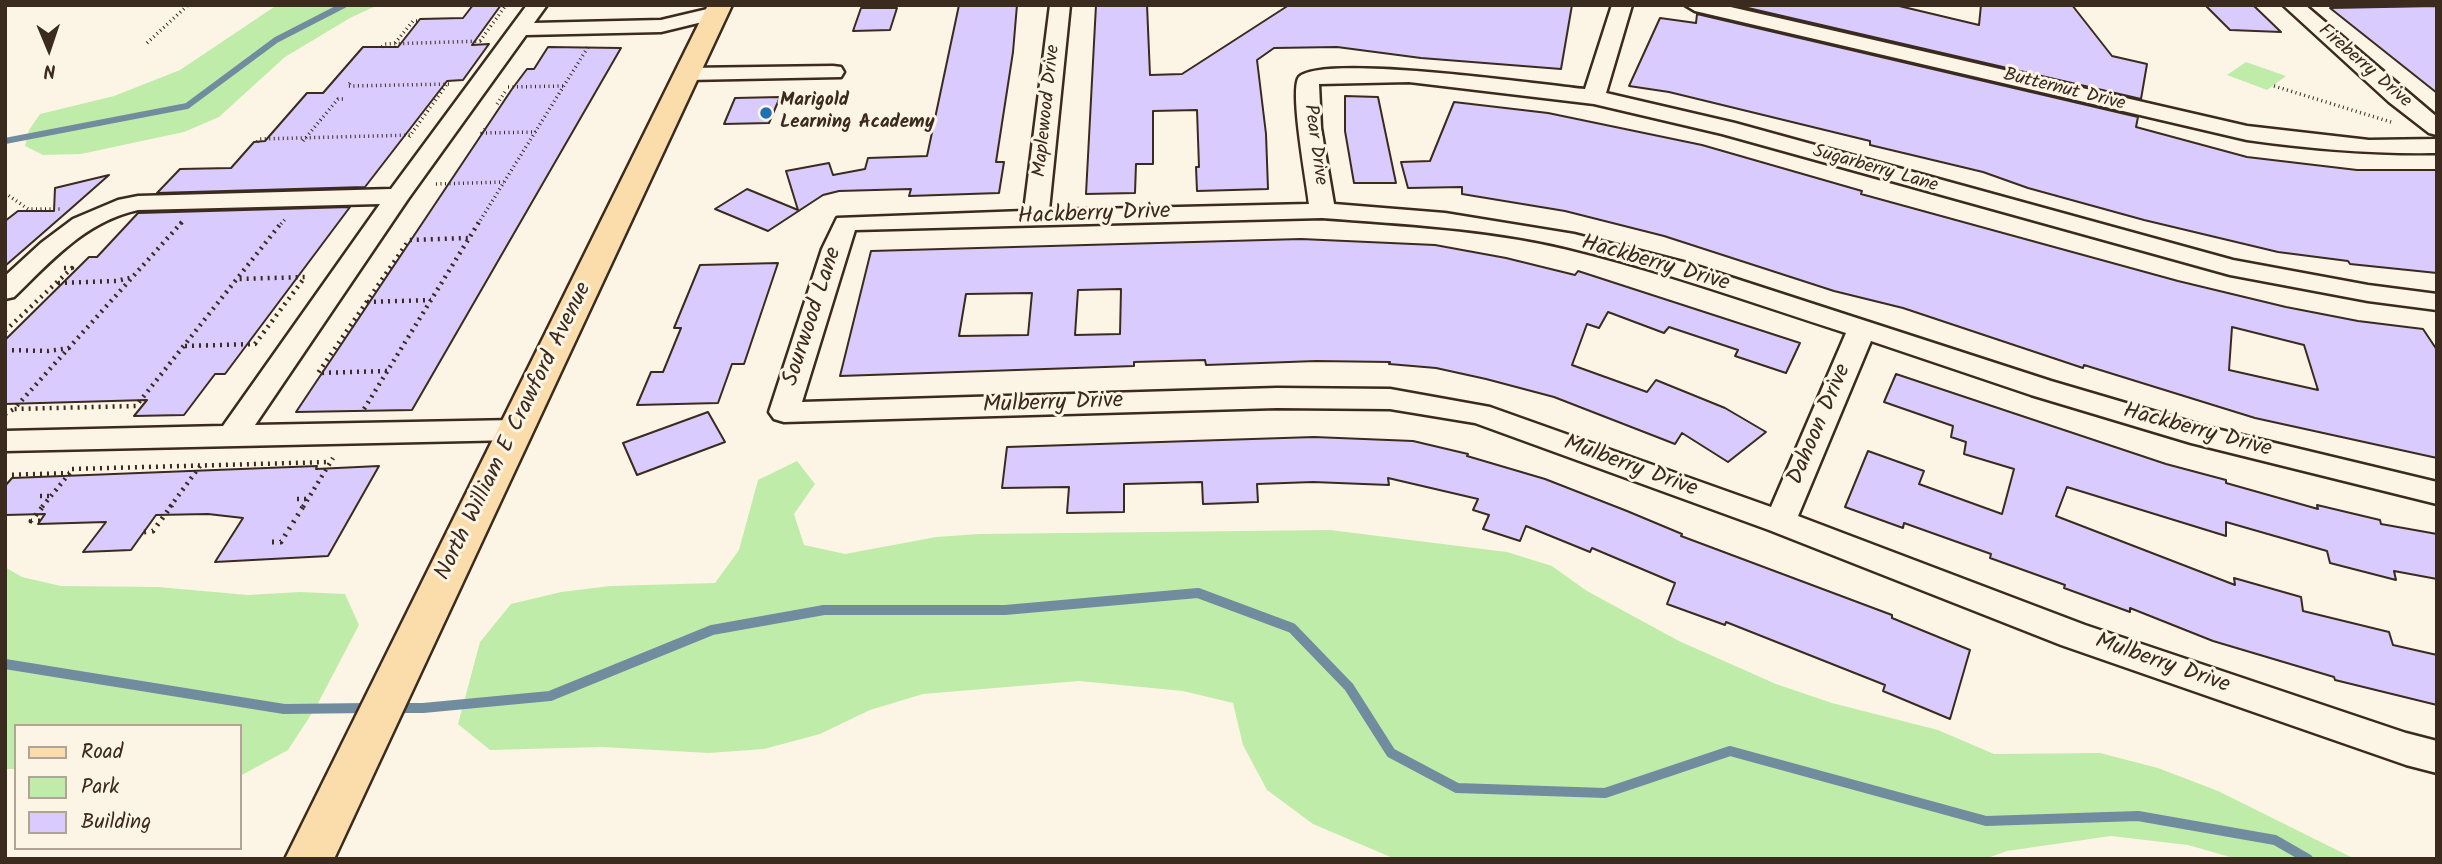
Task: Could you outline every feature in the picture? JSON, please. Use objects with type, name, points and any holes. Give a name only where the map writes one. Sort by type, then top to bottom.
[{"type":"main road","name":"North William E Crawford Avenue","points":[[309,859],[714,18]]},
{"type":"street","points":[[232,436],[398,196],[537,5]]},
{"type":"street","name":"Maplewood Drive","points":[[1036,217],[1060,5]]},
{"type":"street","points":[[1594,97],[1622,5]]},
{"type":"street","name":"Butternut Drive","points":[[1695,5],[2247,133],[2307,142],[2369,147],[2437,146]]},
{"type":"street","name":"Fireberry Drive","points":[[2294,5],[2397,97],[2437,128]]},
{"type":"street","points":[[520,29],[661,26],[714,18]]},
{"type":"street","points":[[687,74],[833,72]]},
{"type":"street","name":"Sugarberry Lane","points":[[1308,80],[1324,75],[1409,76],[1594,97],[1727,128],[2230,267],[2368,293],[2437,302]]},
{"type":"street","name":"Pear Drive","points":[[1308,80],[1307,96],[1322,211]]},
{"type":"street","points":[[5,291],[74,227],[104,210],[138,203],[398,196]]},
{"type":"street","name":"Hackberry Drive","points":[[846,223],[1322,211],[1445,220],[1565,239],[1678,269],[2041,388],[2202,436],[2437,493]]},
{"type":"street","name":"Sourwood Lane","points":[[784,412],[835,249],[846,223]]},
{"type":"street","name":"Dahoon Drive","points":[[1780,522],[1862,329]]},
{"type":"street","name":"Mulberry Drive","points":[[784,412],[1277,398],[1390,399],[1480,414],[1780,522],[2073,635],[2406,749],[2437,757]]},
{"type":"street","points":[[5,441],[515,430]]},
{"type":"path","points":[[147,43],[188,5]]},
{"type":"path","points":[[476,43],[506,5]]},
{"type":"path","points":[[396,42],[413,21],[418,21]]},
{"type":"path","points":[[382,47],[403,40]]},
{"type":"path","points":[[396,42],[423,44],[489,41]]},
{"type":"path","points":[[272,542],[281,542],[285,536],[458,256],[496,202],[516,163],[589,50],[590,44],[580,44]]},
{"type":"path","points":[[350,83],[348,86],[458,83]]},
{"type":"path","points":[[509,87],[543,87],[568,83]]},
{"type":"path","points":[[425,89],[429,84]]},
{"type":"path","points":[[2274,86],[2396,124]]},
{"type":"path","points":[[330,102],[344,99]]},
{"type":"path","points":[[304,139],[337,102]]},
{"type":"path","points":[[312,123],[326,121]]},
{"type":"path","points":[[541,124],[547,124]]},
{"type":"path","points":[[485,129],[482,133],[529,130],[536,132]]},
{"type":"path","points":[[376,136],[381,130]]},
{"type":"path","points":[[257,142],[260,139],[411,135]]},
{"type":"path","points":[[531,139],[538,139]]},
{"type":"path","points":[[516,163],[523,163]]},
{"type":"path","points":[[508,177],[514,177]]},
{"type":"path","points":[[14,409],[136,406],[302,199]]},
{"type":"path","points":[[5,414],[22,401],[183,221]]},
{"type":"path","points":[[168,237],[175,237]]},
{"type":"path","points":[[387,370],[346,369],[318,373],[409,240],[429,237],[446,240],[470,238]]},
{"type":"path","points":[[260,241],[268,241]]},
{"type":"path","points":[[250,253],[258,253]]},
{"type":"path","points":[[152,256],[159,256]]},
{"type":"path","points":[[458,256],[467,256]]},
{"type":"path","points":[[446,275],[454,275]]},
{"type":"path","points":[[180,341],[186,344],[213,343],[226,347],[255,344],[305,277],[278,279],[262,276],[227,283]]},
{"type":"path","points":[[83,282],[87,277]]},
{"type":"path","points":[[57,283],[97,283],[133,277]]},
{"type":"path","points":[[125,286],[132,286]]},
{"type":"path","points":[[366,302],[392,299],[406,303],[431,300]]},
{"type":"path","points":[[109,304],[116,304]]},
{"type":"path","points":[[207,307],[215,307]]},
{"type":"path","points":[[427,307],[435,307]]},
{"type":"path","points":[[416,325],[424,325]]},
{"type":"path","points":[[80,335],[88,335]]},
{"type":"path","points":[[13,351],[19,345]]},
{"type":"path","points":[[5,351],[29,353],[69,348]]},
{"type":"path","points":[[396,358],[403,358]]},
{"type":"path","points":[[163,361],[172,361]]},
{"type":"path","points":[[54,365],[62,365]]},
{"type":"path","points":[[374,393],[384,392]]},
{"type":"path","points":[[134,397],[144,396]]},
{"type":"path","points":[[22,401],[31,400]]},
{"type":"path","points":[[40,521],[31,521],[123,407]]},
{"type":"path","points":[[5,475],[331,462]]},
{"type":"path","points":[[144,532],[153,531],[200,466]]},
{"type":"path","points":[[69,473],[75,477]]},
{"type":"path","points":[[318,483],[327,483]]},
{"type":"path","points":[[176,488],[196,486]]},
{"type":"path","points":[[40,496],[51,496]]},
{"type":"path","points":[[297,499],[308,499]]},
{"type":"path","points":[[285,536],[295,535]]},
{"type":"green space","points":[[277,5],[378,5],[350,18],[285,57],[219,117],[184,132],[81,154],[43,155],[25,146],[29,130],[40,114],[114,96],[180,70]]},
{"type":"green space","points":[[2246,62],[2286,76],[2267,90],[2227,75]]},
{"type":"green space","points":[[797,461],[815,484],[794,514],[804,545],[845,554],[936,537],[979,534],[1330,530],[1507,552],[1552,566],[1587,591],[1679,641],[1776,684],[1832,703],[1938,730],[1994,754],[2100,753],[2158,768],[2218,791],[2355,859],[2237,859],[2188,845],[2111,836],[2007,851],[1985,859],[1395,859],[1313,824],[1267,790],[1243,745],[1233,703],[1183,691],[1079,681],[923,694],[870,710],[820,734],[764,749],[709,753],[602,747],[490,750],[458,724],[480,642],[511,604],[561,592],[610,586],[715,583],[739,550],[758,480]]},
{"type":"green space","points":[[5,567],[22,577],[61,586],[158,587],[248,595],[300,592],[345,594],[359,625],[316,707],[288,750],[242,775],[242,724],[14,724],[14,769],[5,769]]},
{"type":"building","points":[[473,5],[501,5],[472,45],[489,44],[463,80],[447,81],[365,187],[157,193],[180,169],[231,168],[254,142],[265,141],[307,93],[323,93],[363,47],[398,47],[420,19],[463,18]]},
{"type":"building","points":[[959,5],[1017,5],[1013,52],[996,162],[1004,162],[999,193],[909,196],[911,189],[839,191],[823,195],[768,231],[715,209],[747,189],[798,210],[786,171],[829,163],[833,175],[865,169],[868,158],[927,156]]},
{"type":"building","points":[[1096,5],[1147,5],[1150,75],[1182,74],[1289,5],[1572,5],[1561,69],[1421,58],[1337,47],[1274,48],[1257,60],[1266,134],[1268,189],[1197,191],[1197,110],[1153,111],[1153,164],[1136,164],[1135,193],[1086,194]]},
{"type":"building","points":[[1735,5],[1895,5],[1979,25],[1981,5],[2072,5],[2112,56],[2147,64],[2141,99]]},
{"type":"building","points":[[2205,5],[2253,5],[2281,32],[2230,30]]},
{"type":"building","points":[[2437,6],[2437,93],[2330,8]]},
{"type":"building","points":[[861,8],[897,8],[890,30],[853,31]]},
{"type":"building","points":[[1697,14],[2138,117],[2136,127],[2247,157],[2357,170],[2437,170],[2437,273],[2350,264],[2348,261],[2278,252],[2144,220],[2028,188],[1983,172],[1870,145],[1870,141],[1669,92],[1629,86],[1660,18],[1696,23]]},
{"type":"building","points":[[548,47],[621,48],[412,410],[296,412],[512,89],[527,69],[534,69]]},
{"type":"building","points":[[1345,96],[1378,97],[1396,183],[1354,183],[1345,131]]},
{"type":"building","points":[[780,97],[769,123],[724,124],[735,98]]},
{"type":"building","points":[[1454,102],[1548,113],[1702,145],[1862,191],[1861,194],[2178,281],[2286,307],[2358,321],[2423,329],[2437,350],[2437,458],[2255,418],[2084,365],[2083,368],[1903,308],[1834,291],[1664,236],[1565,211],[1462,194],[1462,187],[1408,188],[1401,162],[1430,161]],"holes":[[[2232,327],[2304,345],[2318,390],[2229,370]]]},
{"type":"building","points":[[109,175],[5,266],[5,221],[18,211],[54,211],[55,188]]},
{"type":"building","points":[[350,207],[225,374],[215,374],[184,415],[134,416],[147,400],[5,404],[5,340],[89,257],[97,257],[138,213]]},
{"type":"building","points":[[1301,239],[1435,245],[1506,258],[1575,275],[1578,271],[1800,343],[1786,373],[1735,356],[1738,350],[1669,327],[1664,333],[1608,312],[1599,328],[1587,324],[1572,365],[1647,392],[1656,380],[1725,408],[1766,432],[1728,462],[1682,433],[1675,444],[1554,397],[1436,368],[1389,364],[1390,362],[1316,361],[1206,365],[1205,360],[1134,362],[1134,366],[840,376],[871,251]],"holes":[[[1121,289],[1120,334],[1075,335],[1078,290]],[[1032,293],[1028,335],[959,336],[966,294]]]},
{"type":"building","points":[[778,263],[744,364],[732,364],[718,403],[637,405],[651,372],[663,372],[681,328],[674,328],[700,265]]},
{"type":"building","points":[[1896,374],[2166,464],[2226,480],[2226,483],[2318,509],[2317,505],[2380,520],[2381,524],[2437,534],[2437,579],[2394,571],[2396,580],[2330,563],[2327,551],[2226,522],[2226,536],[2067,487],[2056,516],[2235,585],[2234,578],[2301,597],[2303,611],[2389,632],[2393,645],[2437,655],[2437,705],[2335,680],[2334,677],[2213,641],[2130,608],[2130,612],[2064,588],[2065,585],[1990,558],[1991,554],[1904,523],[1903,528],[1845,507],[1868,451],[1924,471],[1919,484],[2002,514],[2014,469],[1964,454],[1966,442],[1951,437],[1953,426],[1884,402]]},
{"type":"building","points":[[708,412],[725,442],[637,475],[623,443]]},
{"type":"building","points":[[1314,437],[1413,441],[1468,454],[1467,456],[1545,479],[1682,534],[1681,536],[1892,615],[1892,618],[1970,650],[1950,719],[1883,691],[1885,685],[1726,622],[1725,625],[1667,604],[1675,583],[1592,548],[1590,552],[1526,526],[1520,541],[1483,529],[1489,515],[1473,510],[1478,499],[1388,478],[1389,485],[1313,482],[1257,484],[1258,502],[1203,504],[1202,482],[1124,484],[1124,512],[1067,513],[1069,487],[1002,488],[1007,447]]},
{"type":"building","points":[[317,466],[316,469],[379,466],[328,556],[215,562],[243,518],[208,514],[156,515],[131,550],[83,552],[106,522],[38,524],[45,514],[5,515],[5,486],[12,478]]},
{"type":"waterway","points":[[5,141],[187,106],[276,40],[344,5]]},
{"type":"waterway","points":[[394,708],[423,708],[550,696],[712,630],[824,610],[1005,610],[1198,593],[1292,628],[1349,687],[1391,753],[1457,788],[1605,793],[1730,751],[1986,821],[2138,816],[2275,840],[2308,859]]},
{"type":"waterway","points":[[5,664],[284,709],[370,708]]},
{"type":"place","name":"Marigold Learning Academy","points":[[766,113]]}]
